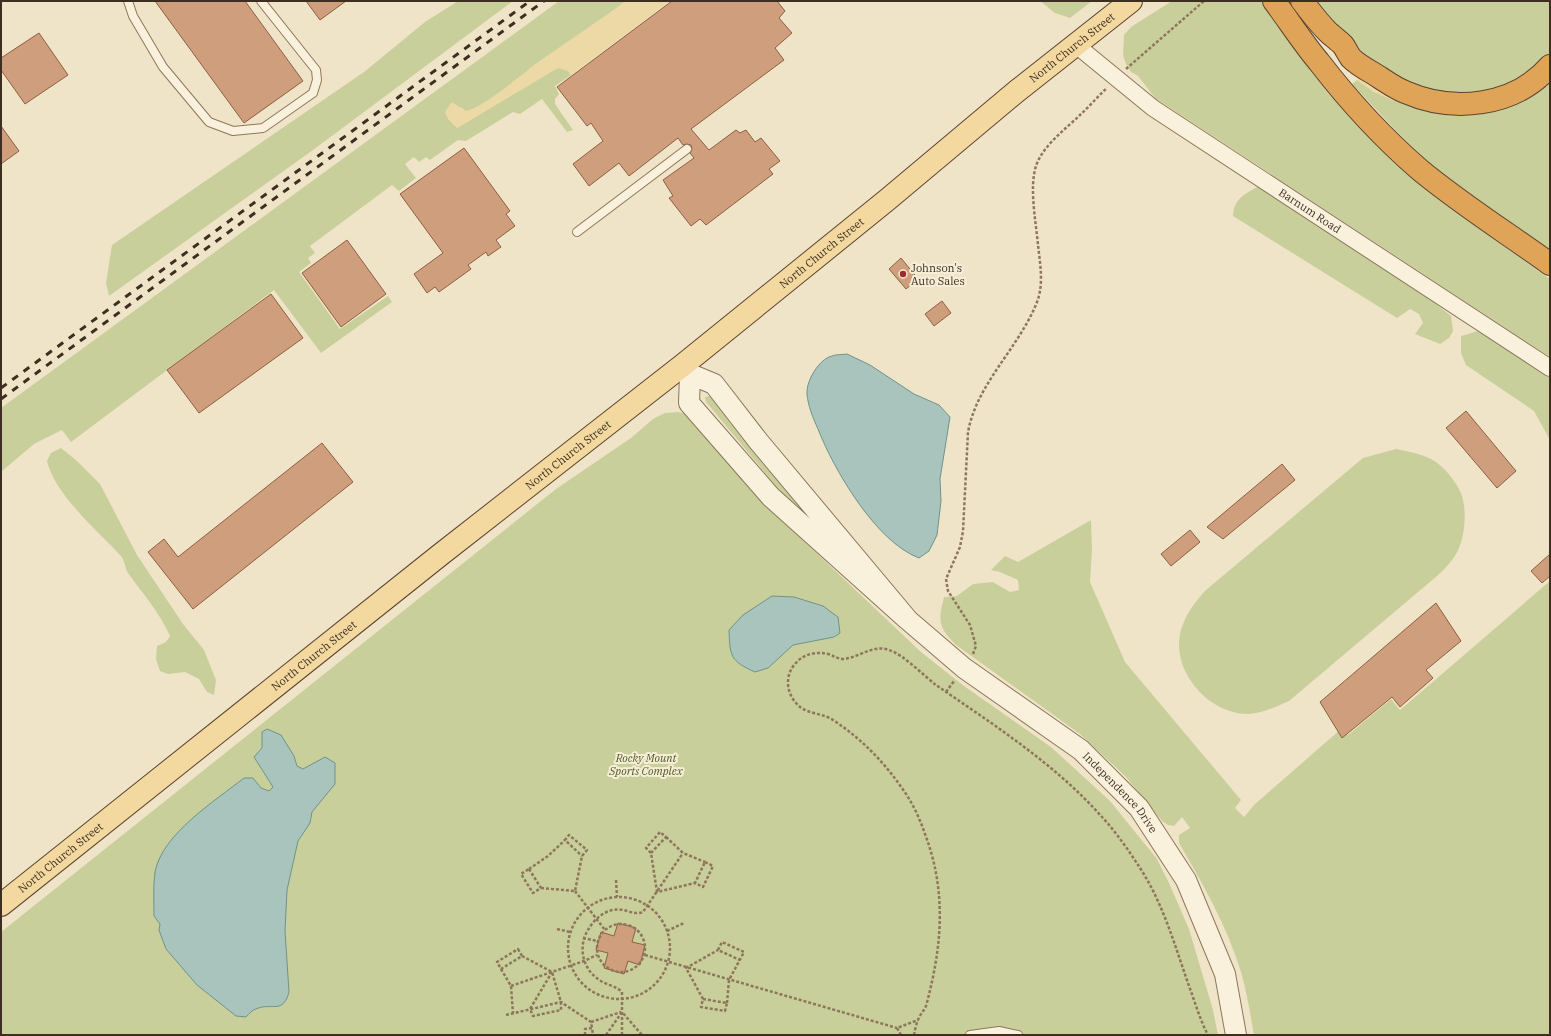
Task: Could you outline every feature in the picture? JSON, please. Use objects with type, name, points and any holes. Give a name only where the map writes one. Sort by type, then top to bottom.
[{"type":"highway","points":[[1274,1],[1318,62],[1367,118],[1421,171],[1550,264]]},
{"type":"highway","points":[[1302,1],[1327,32],[1342,44],[1352,58],[1368,70],[1404,92],[1431,101],[1448,104],[1462,104],[1495,100],[1528,85],[1550,66]]},
{"type":"main road","name":"North Church Street","points":[[1,905],[440,555],[686,370],[1076,45],[1131,1]]},
{"type":"street","name":"Barnum Road","points":[[1076,45],[1153,108],[1550,368]]},
{"type":"street","points":[[686,370],[714,384],[759,442],[908,620]]},
{"type":"street","points":[[686,370],[689,403],[771,497],[908,620]]},
{"type":"street","name":"Independence Drive","points":[[908,620],[964,668],[1081,750],[1139,808],[1186,880],[1225,974],[1236,1035]]},
{"type":"lane","points":[[128,1],[133,16],[163,67],[209,122],[233,131],[263,128],[313,93],[317,80],[316,70],[261,1]]},
{"type":"lane","points":[[577,232],[687,149]]},
{"type":"lane","points":[[970,1035],[999,1031],[1018,1035]]},
{"type":"path","points":[[1130,66],[1204,1]]},
{"type":"path","points":[[973,655],[976,646],[970,625],[948,591],[946,579],[960,547],[963,531],[970,418],[991,378],[1024,327],[1038,300],[1041,275],[1034,199],[1034,178],[1036,166],[1040,156],[1105,89]]},
{"type":"path","points":[[914,1035],[918,1020],[925,1010],[938,954],[940,921],[939,884],[932,852],[920,820],[906,793],[871,749],[833,720],[822,714],[810,713],[801,708],[794,701],[787,680],[790,670],[806,655],[814,653],[826,654],[842,659],[870,650],[886,649],[900,656],[924,676],[1040,760],[1103,818],[1142,871],[1169,928],[1197,1010],[1208,1035]]},
{"type":"path","points":[[946,692],[956,679]]},
{"type":"path","points":[[660,832],[683,853],[713,866],[703,887],[695,884],[657,892],[651,853],[646,848],[660,832]]},
{"type":"path","points":[[575,891],[582,856],[587,850],[569,835],[548,856],[521,874],[533,893],[541,888],[575,891],[605,930]]},
{"type":"path","points":[[651,853],[666,838]]},
{"type":"path","points":[[564,840],[582,856]]},
{"type":"path","points":[[622,1035],[622,992],[617,988],[598,980],[590,972],[584,961],[583,938],[595,920],[614,909],[639,914],[643,912],[683,853]]},
{"type":"path","points":[[695,884],[705,862]]},
{"type":"path","points":[[529,869],[541,888]]},
{"type":"path","points":[[616,880],[617,897]]},
{"type":"path","points":[[610,897],[617,897],[628,898],[651,908],[663,922],[670,939],[669,959],[663,976],[651,989],[630,999],[612,999],[595,994],[580,983],[570,965],[567,947],[570,932],[580,914],[593,903],[610,897]]},
{"type":"path","points":[[667,931],[684,923]]},
{"type":"path","points":[[624,924],[632,926],[639,932],[645,943],[645,955],[641,963],[635,969],[628,972],[615,972],[607,969],[601,962],[597,955],[597,942],[605,930],[615,925],[624,924]]},
{"type":"path","points":[[557,929],[570,932]]},
{"type":"path","points":[[583,938],[597,942]]},
{"type":"path","points":[[722,942],[744,952],[730,980],[725,1011],[701,1007],[703,999],[686,968],[718,950],[722,942]]},
{"type":"path","points":[[513,1013],[511,986],[497,962],[518,949],[522,956],[552,972],[561,1002],[561,1010],[533,1016],[530,1009]]},
{"type":"path","points":[[718,950],[740,960]]},
{"type":"path","points":[[511,986],[584,961],[597,955]]},
{"type":"path","points":[[645,955],[668,963],[897,1028],[918,1020]]},
{"type":"path","points":[[501,968],[522,956]]},
{"type":"path","points":[[530,1009],[552,972]]},
{"type":"path","points":[[703,999],[727,1003]]},
{"type":"path","points":[[506,1015],[561,1002],[591,1022],[592,1035]]},
{"type":"path","points":[[591,1022],[622,1012]]},
{"type":"path","points":[[606,1035],[622,1012]]},
{"type":"path","points":[[622,1012],[642,1035]]},
{"type":"path","points":[[585,1035],[585,1029],[592,1028]]},
{"type":"path","points":[[897,1028],[901,1035]]},
{"type":"green space","points":[[458,1],[513,1],[313,150],[109,296],[106,283],[112,245],[364,72],[425,22]]},
{"type":"green space","points":[[559,1],[626,1],[536,64],[491,98],[472,109],[465,111],[461,107],[457,128],[558,67],[568,71],[571,75],[555,86],[559,94],[555,99],[555,104],[573,130],[567,132],[542,99],[520,114],[513,112],[466,141],[458,140],[430,160],[426,157],[419,162],[414,157],[405,164],[416,178],[399,191],[392,185],[310,246],[315,253],[308,258],[311,263],[299,272],[340,329],[388,296],[392,302],[321,353],[274,290],[71,442],[62,430],[34,444],[1,472],[1,408]]},
{"type":"green space","points":[[1040,1],[1092,1],[1070,18],[1055,13]]},
{"type":"green space","points":[[1172,1],[1263,1],[1426,187],[1467,220],[1550,279],[1550,357],[1155,98],[1138,76],[1131,72],[1126,64],[1123,55],[1124,35],[1131,27]]},
{"type":"green space","points":[[1316,1],[1550,1],[1550,53],[1540,65],[1509,88],[1491,94],[1440,93],[1411,84],[1379,68],[1355,45]]},
{"type":"green space","points":[[1550,76],[1550,256],[1447,179],[1401,136],[1352,84],[1357,80],[1374,92],[1417,107]]},
{"type":"green space","points":[[1259,186],[1427,297],[1451,316],[1453,331],[1449,338],[1440,344],[1415,334],[1423,323],[1419,314],[1410,309],[1397,318],[1233,216],[1236,205],[1241,197]]},
{"type":"green space","points":[[1478,331],[1550,378],[1550,440],[1534,411],[1466,365],[1461,353],[1461,336]]},
{"type":"green space","points":[[710,396],[799,502],[802,512],[796,510],[706,402],[705,397]]},
{"type":"green space","name":"Rocky Mount Sports Complex","points":[[678,412],[691,415],[746,482],[789,527],[921,652],[964,686],[1051,747],[1110,801],[1157,859],[1169,883],[1189,929],[1213,1010],[1218,1035],[1,1035],[1,932],[556,489],[631,438],[653,419],[665,413]]},
{"type":"green space","points":[[61,448],[77,461],[100,484],[137,555],[183,624],[204,650],[216,680],[214,695],[207,692],[199,679],[185,672],[168,674],[160,671],[156,659],[157,646],[166,642],[170,636],[156,611],[128,573],[121,556],[78,512],[59,487],[47,461],[51,453]]},
{"type":"green space","points":[[1396,449],[1412,452],[1431,459],[1443,468],[1456,484],[1461,493],[1465,519],[1460,546],[1456,554],[1437,576],[1289,701],[1273,708],[1252,714],[1246,714],[1233,712],[1209,700],[1191,681],[1184,669],[1180,656],[1179,643],[1184,621],[1196,602],[1206,590],[1363,458]]},
{"type":"green space","points":[[1091,520],[1092,549],[1090,582],[1125,662],[1241,800],[1235,808],[1244,817],[1254,805],[1341,729],[1348,735],[1391,699],[1400,710],[1550,581],[1550,1035],[1254,1035],[1247,995],[1229,938],[1222,922],[1179,843],[1179,835],[1190,828],[1182,817],[1174,826],[1168,825],[1162,821],[1126,777],[1080,734],[956,645],[950,639],[941,623],[940,618],[944,597],[957,596],[973,584],[993,582],[1010,592],[1019,590],[1018,580],[1000,572],[991,570],[1005,556],[1018,562]]},
{"type":"sand","points":[[626,1],[670,1],[571,75],[568,71],[558,68],[457,128],[448,119],[445,112],[452,102],[465,111],[481,104]]},
{"type":"sand","points":[[1359,78],[1417,107],[1400,103],[1371,90],[1357,80]]},
{"type":"water","points":[[847,354],[870,365],[914,394],[939,405],[950,417],[940,479],[941,501],[937,535],[929,551],[919,558],[903,550],[887,537],[858,503],[834,464],[814,421],[807,394],[811,377],[822,361],[836,355]]},
{"type":"water","points":[[772,596],[794,597],[823,606],[838,617],[840,633],[834,637],[793,645],[768,668],[755,672],[736,661],[733,657],[730,646],[729,630],[743,615]]},
{"type":"water","points":[[267,729],[281,735],[294,756],[297,766],[303,769],[325,757],[335,763],[335,784],[312,812],[310,823],[298,841],[287,890],[285,931],[289,992],[286,999],[280,1006],[261,1007],[251,1012],[246,1017],[236,1016],[197,985],[166,949],[159,930],[160,924],[154,916],[154,877],[160,858],[168,845],[179,832],[191,819],[244,778],[253,778],[261,788],[269,791],[273,787],[254,757],[262,748],[262,732]]},
{"type":"building","points":[[155,1],[245,1],[303,81],[244,123]]},
{"type":"building","points":[[306,1],[346,1],[320,20]]},
{"type":"building","points":[[672,1],[777,1],[785,11],[779,18],[792,33],[775,48],[784,60],[691,129],[709,150],[736,130],[740,133],[746,130],[755,142],[761,138],[780,161],[769,169],[773,174],[706,225],[700,219],[691,226],[669,198],[673,196],[663,180],[694,158],[690,153],[692,149],[691,145],[683,145],[678,138],[629,176],[619,163],[589,186],[573,164],[603,141],[591,123],[587,126],[557,87]]},
{"type":"building","points":[[39,33],[68,75],[25,104],[1,70],[1,58]]},
{"type":"building","points":[[1,126],[19,151],[1,164]]},
{"type":"building","points":[[464,148],[510,211],[506,214],[515,226],[496,240],[501,247],[488,256],[486,252],[468,265],[471,269],[439,292],[435,287],[427,293],[414,274],[443,253],[400,194]]},
{"type":"building","points":[[347,240],[386,294],[341,327],[302,273]]},
{"type":"building","points":[[901,258],[918,279],[906,289],[889,269]]},
{"type":"building","points":[[271,294],[303,338],[199,413],[167,370]]},
{"type":"building","points":[[942,301],[951,313],[934,326],[925,314]]},
{"type":"building","points":[[1466,411],[1516,471],[1497,488],[1446,428]]},
{"type":"building","points":[[322,443],[353,482],[193,609],[148,552],[164,539],[178,557]]},
{"type":"building","points":[[1282,464],[1295,480],[1223,539],[1207,527]]},
{"type":"building","points":[[1190,530],[1200,542],[1171,566],[1161,554]]},
{"type":"building","points":[[1550,554],[1550,576],[1542,583],[1531,571]]},
{"type":"building","points":[[1436,603],[1461,641],[1426,670],[1433,678],[1400,707],[1392,697],[1342,738],[1320,702]]},
{"type":"building","points":[[618,923],[636,928],[632,942],[645,945],[640,965],[628,961],[624,974],[604,968],[608,953],[596,950],[601,932],[614,936]]},
{"type":"railway","points":[[1,388],[530,1]]},
{"type":"railway","points":[[1,399],[544,1]]},
{"type":"place","name":"Johnson's Auto Sales","points":[[903,274]]}]
